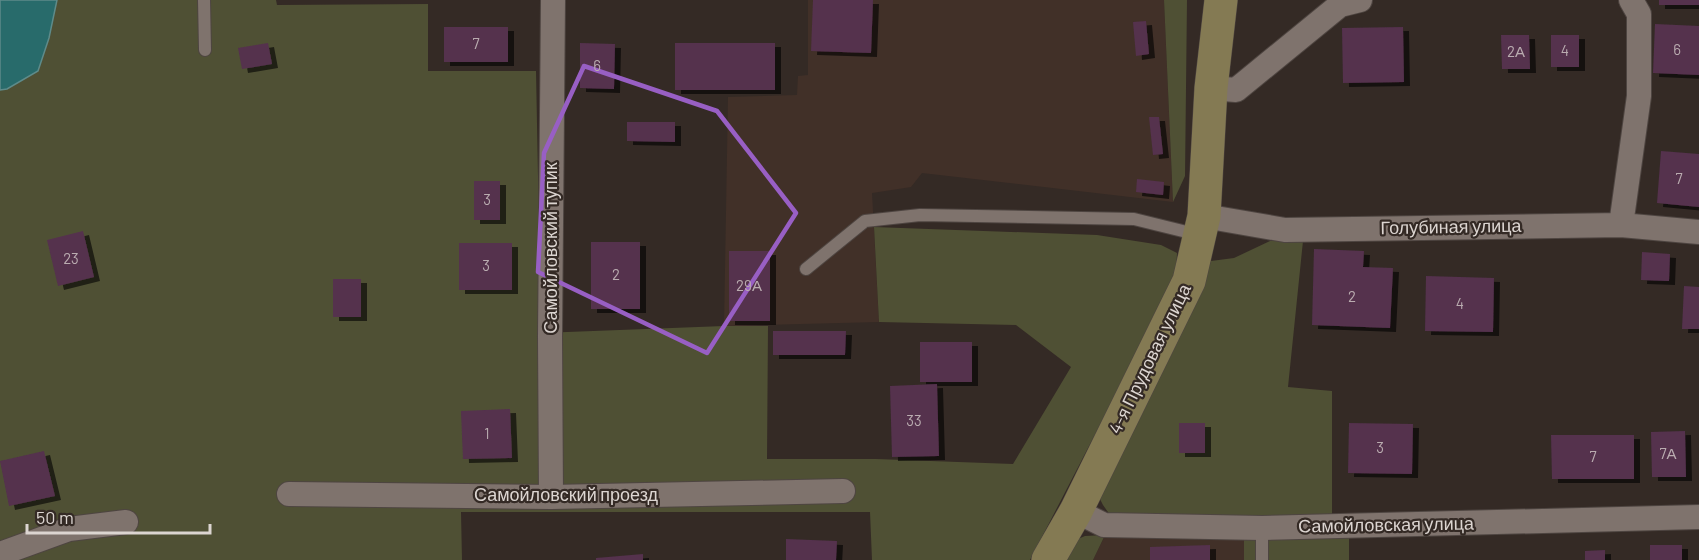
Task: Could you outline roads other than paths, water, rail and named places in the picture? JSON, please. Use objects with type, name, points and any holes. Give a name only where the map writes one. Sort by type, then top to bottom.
[{"type":"main road","name":"4-я Прудовая улица","points":[[1048,560],[1077,511],[1189,281],[1202,226],[1211,88],[1221,0]]},
{"type":"street","name":"Самойловский тупик","points":[[552,497],[550,326],[553,0]]},
{"type":"street","points":[[1211,88],[1236,90],[1340,5],[1360,0]]},
{"type":"street","points":[[1621,225],[1639,96],[1639,14],[1631,0]]},
{"type":"street","name":"Голубиная улица","points":[[1202,226],[1285,230],[1621,225],[1699,232]]},
{"type":"street","name":"Самойловский проезд","points":[[289,495],[552,497],[843,491]]},
{"type":"street","name":"Самойловская улица","points":[[1077,511],[1104,525],[1262,528],[1699,517]]},
{"type":"street","points":[[0,554],[69,529],[126,522]]},
{"type":"lane","points":[[204,0],[206,50]]},
{"type":"lane","points":[[806,269],[864,221],[920,214],[1134,219],[1202,226]]},
{"type":"lane","points":[[1262,528],[1262,560]]},
{"type":"water","points":[[0,0],[57,0],[49,38],[38,71],[7,89],[0,90]]}]
